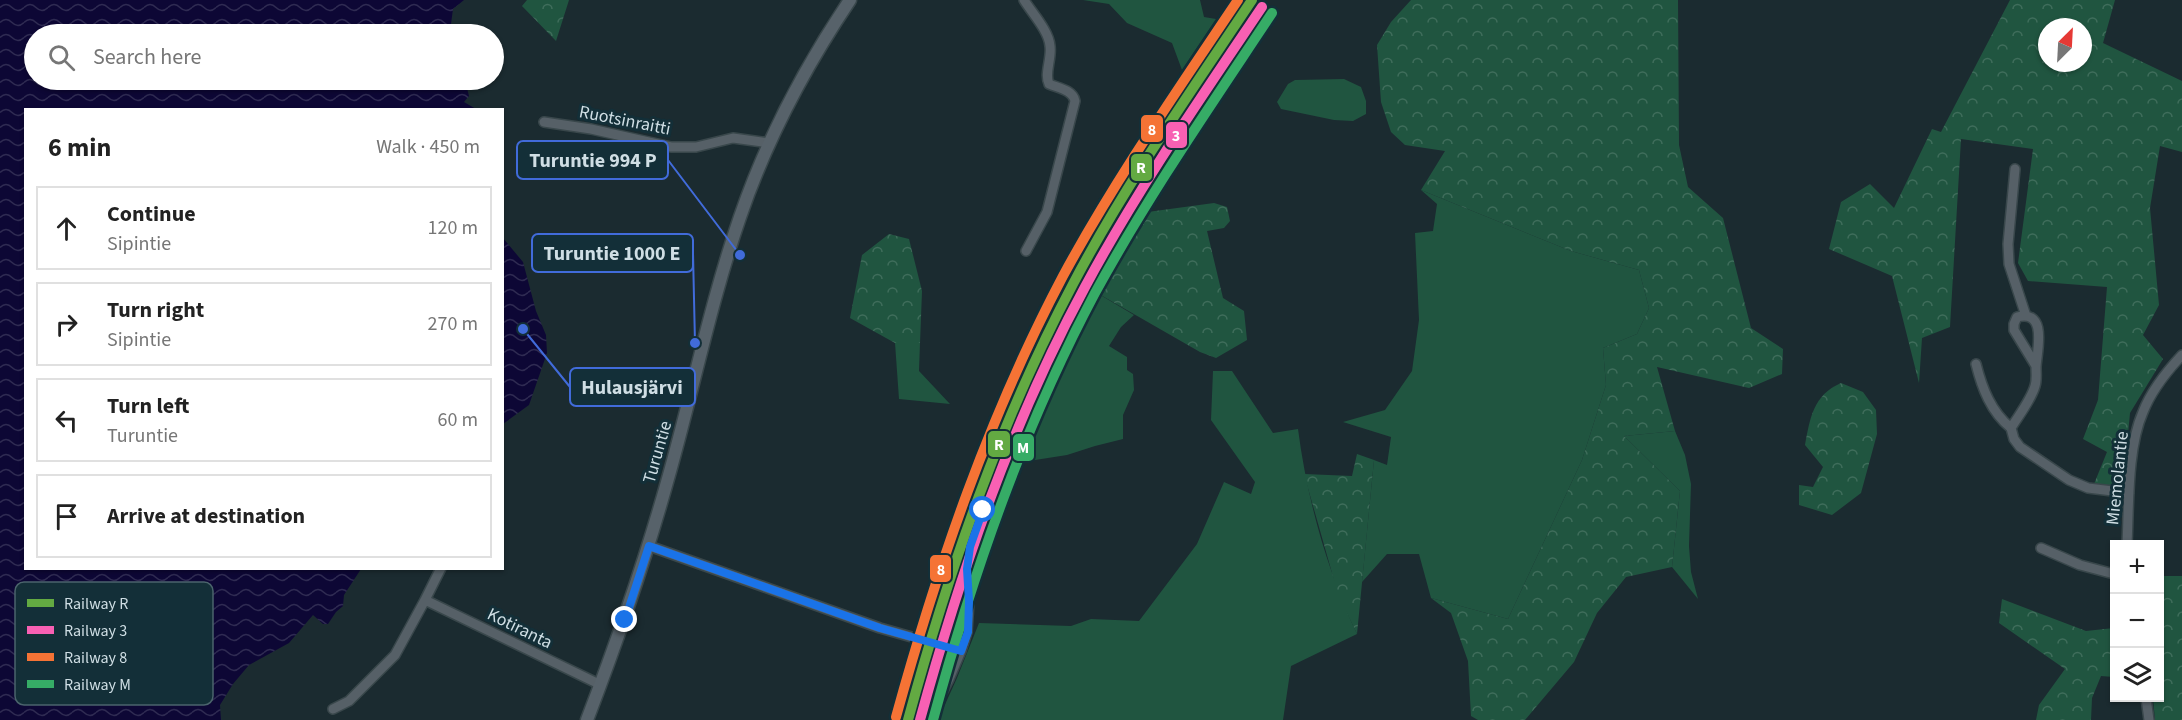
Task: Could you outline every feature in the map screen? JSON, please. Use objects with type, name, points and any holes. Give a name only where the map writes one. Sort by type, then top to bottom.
[{"type":"main road","name":"Turuntie","points":[[588,720],[625,620],[649,546],[739,218],[770,143],[808,68],[850,0]]},
{"type":"street","points":[[1024,0],[1050,42],[1051,60],[1047,80],[1049,84],[1068,92],[1074,96],[1075,101],[1047,212],[1026,251]]},
{"type":"street","name":"Ruotsinraitti","points":[[544,122],[591,129],[671,147],[696,147],[733,138],[770,143]]},
{"type":"street","points":[[928,720],[949,679],[968,632],[967,569],[970,547],[1031,394],[1100,254],[1168,145]]},
{"type":"street","points":[[2015,169],[2008,244],[2009,264],[2026,316]]},
{"type":"street","points":[[2011,428],[2034,389],[2036,366],[2039,326],[2034,319],[2026,316],[2017,317],[2014,330],[2036,366]]},
{"type":"street","name":"Miemolantie","points":[[2127,540],[2129,493],[2137,432],[2143,412],[2159,384],[2182,355]]},
{"type":"street","points":[[1976,364],[1982,387],[2001,420],[2011,428],[2014,439],[2020,447],[2069,480],[2088,488],[2129,493]]},
{"type":"street","points":[[649,546],[880,628],[961,651]]},
{"type":"street","points":[[2041,548],[2080,565],[2110,573]]},
{"type":"street","points":[[333,709],[349,701],[395,655],[440,570]]},
{"type":"street","name":"Kotiranta","points":[[425,600],[601,685]]},
{"type":"street","points":[[2147,702],[2149,720]]},
{"type":"green space","points":[[527,0],[569,0],[556,41],[522,6]]},
{"type":"green space","points":[[1083,0],[1200,0],[1204,17],[1216,19],[1182,70],[1172,43],[1127,23],[1109,4]]},
{"type":"green space","points":[[1411,0],[1678,0],[1679,145],[1688,187],[1723,218],[1751,328],[1783,349],[1782,374],[1749,388],[1657,367],[1675,431],[1624,436],[1680,491],[1672,567],[1626,577],[1597,613],[1574,662],[1525,720],[1478,720],[1471,716],[1468,661],[1451,613],[1431,598],[1508,619],[1582,460],[1606,385],[1603,348],[1637,334],[1649,308],[1639,270],[1571,251],[1421,190],[1445,151],[1405,145],[1391,132],[1381,102],[1377,45],[1391,22]]},
{"type":"green space","points":[[2010,0],[2115,0],[2103,43],[2182,81],[2182,152],[2160,146],[2150,208],[2159,305],[2143,335],[2163,359],[2130,413],[2123,487],[2094,484],[2107,452],[2083,439],[2098,400],[2107,287],[2028,281],[2018,263],[2033,149],[1961,139],[1950,327],[1922,338],[1919,383],[1892,276],[1829,249],[1841,202],[1870,184],[1894,208],[1932,129],[1941,132]]},
{"type":"green space","points":[[1344,79],[1361,87],[1366,101],[1366,114],[1353,121],[1334,120],[1281,109],[1277,102],[1288,84],[1295,80]]},
{"type":"green space","points":[[1421,190],[1571,251],[1639,270],[1649,308],[1637,334],[1603,348],[1606,385],[1582,460],[1508,619],[1431,598],[1419,554],[1387,554],[1362,582],[1374,460],[1387,465],[1391,437],[1343,422],[1385,410],[1412,371],[1419,320],[1415,233],[1433,231],[1437,204]]},
{"type":"green space","points":[[1214,203],[1227,207],[1230,221],[1224,228],[1207,231],[1223,298],[1244,311],[1247,340],[1216,358],[1200,352],[1092,290],[1133,214]]},
{"type":"green space","points":[[889,234],[909,239],[922,291],[920,343],[895,343],[850,318],[862,255]]},
{"type":"green space","points":[[1092,290],[1134,315],[1121,327],[1109,346],[1127,357],[1127,370],[1133,374],[1134,390],[1123,415],[1123,439],[1067,455],[1009,464],[1037,396]]},
{"type":"green space","points":[[895,343],[920,343],[919,371],[950,404],[899,399]]},
{"type":"green space","points":[[1213,371],[1232,371],[1273,433],[1298,429],[1307,482],[1320,534],[1336,585],[1357,634],[1291,666],[1283,720],[938,720],[979,623],[1071,626],[1091,619],[1139,621],[1197,544],[1224,482],[1251,494],[1255,482],[1211,420]]},
{"type":"green space","points":[[1841,383],[1863,392],[1876,410],[1877,434],[1861,493],[1832,515],[1799,505],[1799,485],[1813,487],[1823,467],[1805,445],[1809,426],[1814,409],[1824,394]]},
{"type":"green space","points":[[1675,431],[1685,455],[1691,484],[1689,546],[1691,572],[1698,599],[1672,567],[1680,491],[1624,436]]},
{"type":"green space","points":[[1357,454],[1374,460],[1357,634],[1338,594],[1304,474],[1352,476]]},
{"type":"green space","points":[[2164,576],[2182,576],[2182,720],[2155,720],[2153,702],[2164,702]]},
{"type":"green space","points":[[2002,599],[2086,631],[2110,628],[2110,677],[2101,676],[2092,698],[2091,720],[2036,720],[2039,705],[2065,669],[1999,623]]},
{"type":"water","points":[[0,0],[464,0],[453,9],[451,24],[24,24],[24,90],[468,90],[469,96],[464,102],[474,108],[24,108],[24,570],[360,570],[344,595],[343,606],[328,624],[323,624],[313,615],[289,643],[249,665],[233,684],[220,705],[221,720],[0,720]]},
{"type":"water","points":[[504,239],[523,262],[536,311],[546,335],[547,353],[529,405],[504,423]]},
{"type":"rail line","name":"8","points":[[896,717],[929,604],[968,492],[1036,329],[1063,276],[1104,205],[1238,0]]},
{"type":"rail line","name":"R","points":[[908,720],[941,608],[978,497],[1022,389],[1047,336],[1114,211],[1252,0]]},
{"type":"rail line","name":"3","points":[[920,720],[953,609],[990,499],[1058,339],[1126,215],[1262,7]]},
{"type":"rail line","name":"M","points":[[933,720],[965,610],[1002,502],[1069,344],[1136,221],[1272,13]]},
{"type":"place","name":"Turuntie 994 P","points":[[740,255]]},
{"type":"place","name":"Hulausjärvi","points":[[523,329]]},
{"type":"place","name":"Turuntie 1000 E","points":[[695,343]]},
{"type":"route","points":[[625,620],[649,546],[880,628],[961,651],[968,632],[967,569],[970,547],[983,510]]}]
